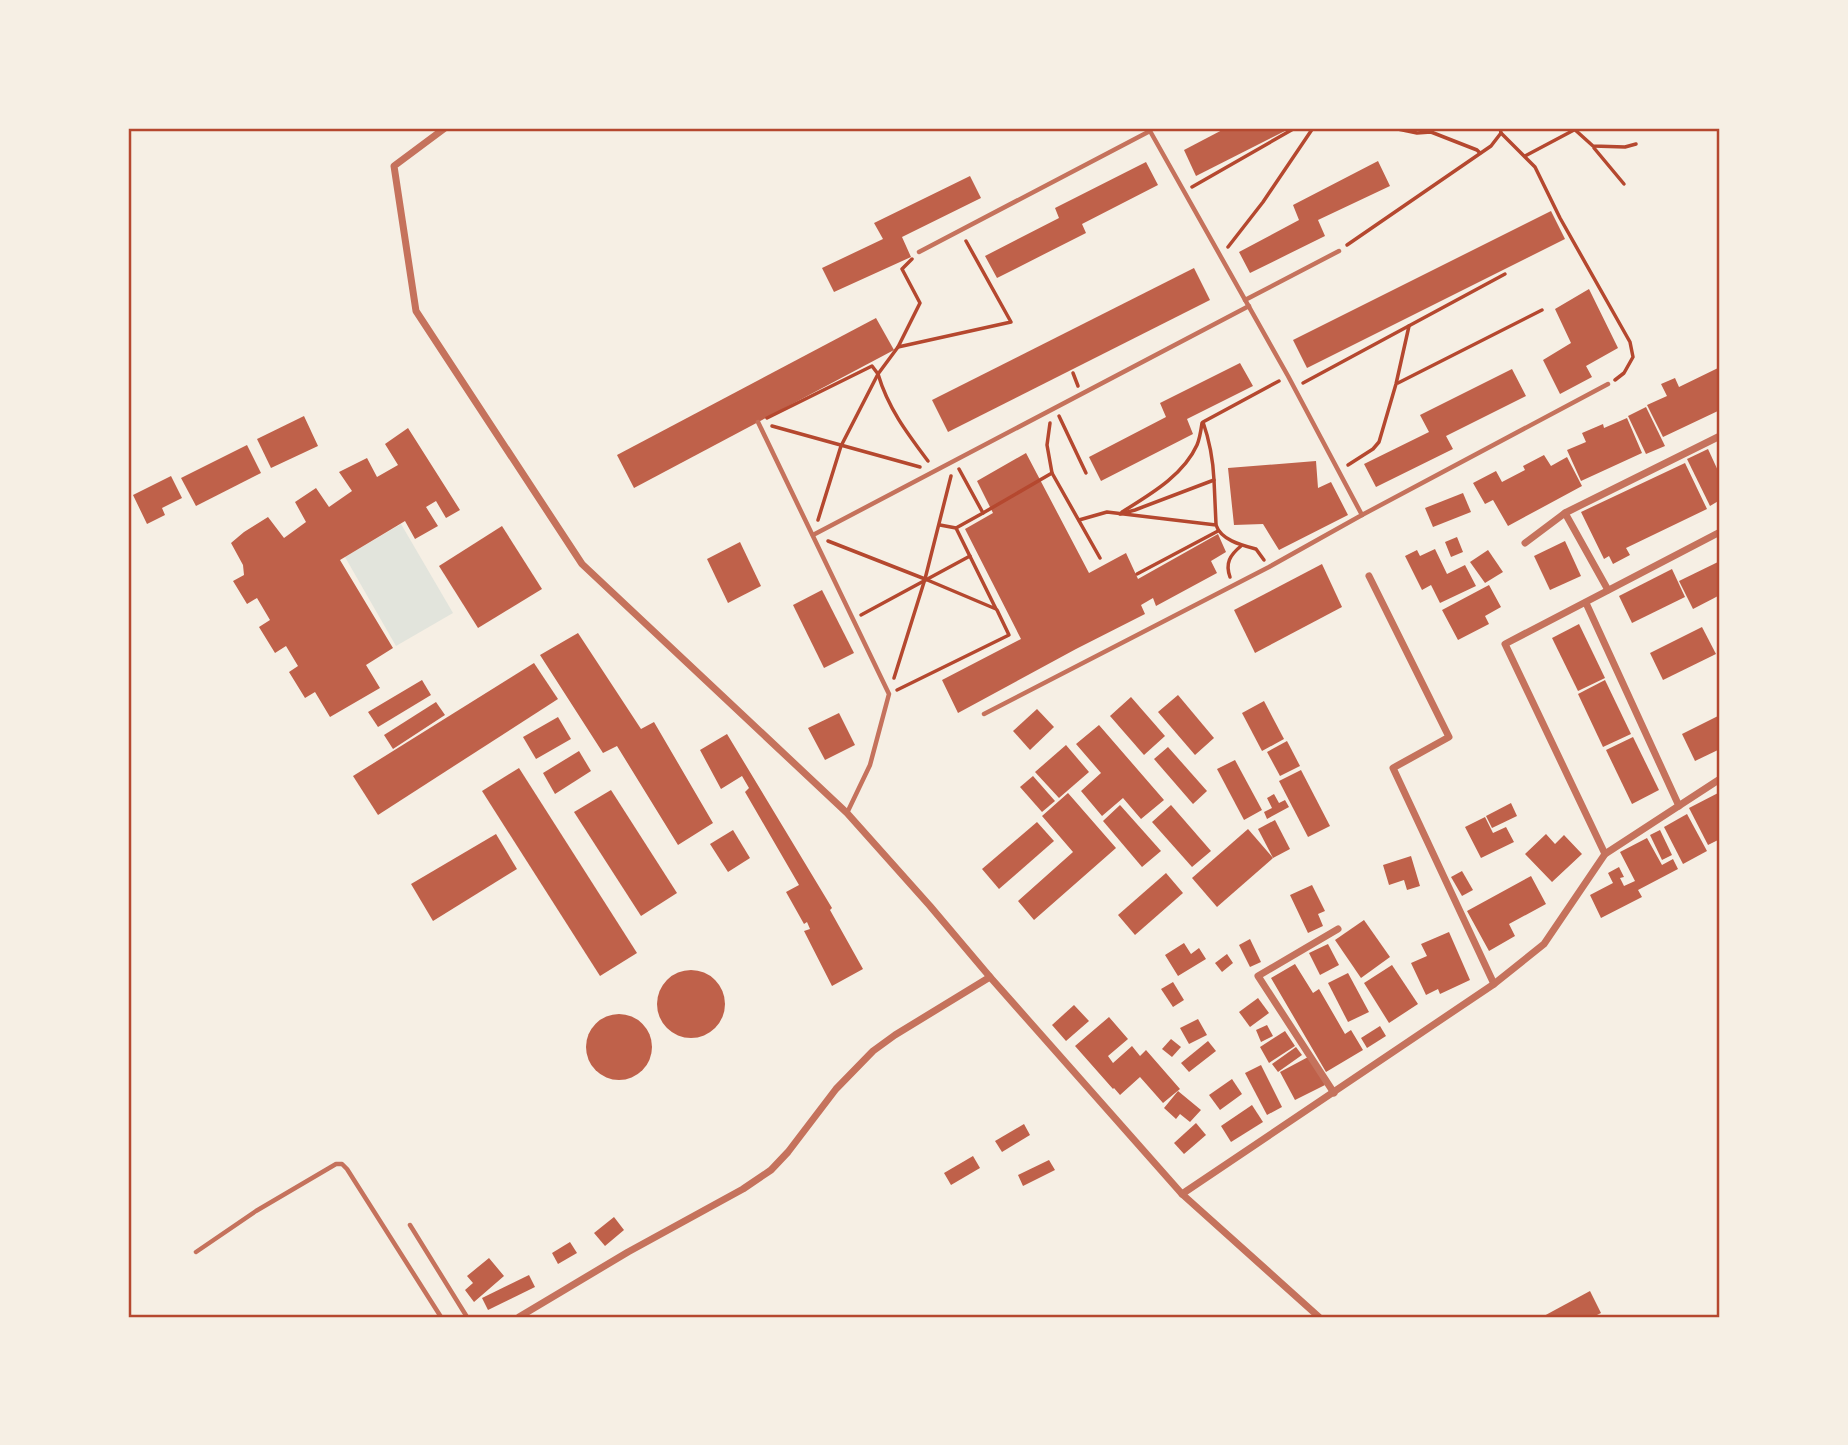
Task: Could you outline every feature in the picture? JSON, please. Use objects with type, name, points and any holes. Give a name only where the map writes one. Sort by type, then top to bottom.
[{"type":"street","points":[[445,128],[394,166],[416,311],[582,564],[847,813],[1182,1194],[1319,1317]]},
{"type":"street","points":[[1525,543],[1565,513],[1720,436]]},
{"type":"street","points":[[1565,513],[1608,590]]},
{"type":"street","points":[[1605,854],[1505,644],[1720,532]]},
{"type":"street","points":[[1369,576],[1449,737],[1392,768],[1494,984]]},
{"type":"street","points":[[1586,603],[1679,806]]},
{"type":"street","points":[[1182,1194],[1494,984],[1544,944],[1605,854],[1720,779]]},
{"type":"street","points":[[1334,1093],[1258,976],[1339,929]]},
{"type":"street","points":[[519,1317],[628,1252],[743,1189],[771,1170],[836,1089],[873,1051],[990,977]]},
{"type":"lane","points":[[919,252],[1150,131],[1295,388],[1362,515]]},
{"type":"lane","points":[[1245,300],[1339,251]]},
{"type":"lane","points":[[813,535],[1249,306]]},
{"type":"lane","points":[[984,714],[1269,567],[1608,384]]},
{"type":"lane","points":[[758,422],[889,694],[870,765],[847,813]]},
{"type":"lane","points":[[196,1252],[256,1211],[336,1164],[342,1164],[441,1317]]},
{"type":"lane","points":[[410,1225],[467,1317]]},
{"type":"path","points":[[1184,192],[1295,128]]},
{"type":"path","points":[[1220,257],[1264,202],[1313,128]]},
{"type":"path","points":[[1393,128],[1417,133],[1431,132],[1480,153]]},
{"type":"path","points":[[1525,156],[1573,129],[1593,146],[1624,184]]},
{"type":"path","points":[[1339,251],[1491,146],[1501,130],[1535,167],[1560,218],[1630,342],[1633,357],[1624,373],[1608,384]]},
{"type":"path","points":[[1593,146],[1625,147],[1636,144]]},
{"type":"path","points":[[898,347],[1011,322],[960,230]]},
{"type":"path","points":[[919,252],[902,269],[920,303],[898,347],[878,374],[841,446],[813,535],[996,609]]},
{"type":"path","points":[[1295,388],[1504,274]]},
{"type":"path","points":[[1396,384],[1542,310]]},
{"type":"path","points":[[1338,471],[1374,449],[1379,442],[1409,326]]},
{"type":"path","points":[[758,422],[872,366],[903,427],[935,471]]},
{"type":"path","points":[[1203,422],[1288,376]]},
{"type":"path","points":[[1055,408],[1086,473]]},
{"type":"path","points":[[758,422],[935,471]]},
{"type":"path","points":[[1203,422],[1213,459],[1218,531],[1241,546],[1256,549],[1269,567]]},
{"type":"path","points":[[1120,513],[1158,488],[1189,459],[1199,443],[1203,422]]},
{"type":"path","points":[[1048,429],[1047,445],[1052,472],[1100,558]]},
{"type":"path","points":[[955,461],[982,513]]},
{"type":"path","points":[[889,694],[925,579],[955,461]]},
{"type":"path","points":[[940,525],[956,528],[1052,472]]},
{"type":"path","points":[[1120,513],[1135,510],[1214,480]]},
{"type":"path","points":[[1079,520],[1107,512],[1216,525]]},
{"type":"path","points":[[889,694],[1009,635],[956,528]]},
{"type":"path","points":[[1137,574],[1218,531]]},
{"type":"path","points":[[1233,586],[1227,570],[1230,556],[1241,546]]},
{"type":"path","points":[[853,619],[970,556]]},
{"type":"shaded area","points":[[401,524],[453,613],[396,646],[345,557]]},
{"type":"building","points":[[1226,128],[1291,128],[1196,176],[1184,150]]},
{"type":"building","points":[[1378,161],[1390,186],[1318,220],[1325,236],[1250,273],[1239,252],[1299,220],[1293,205]]},
{"type":"building","points":[[1146,162],[1158,185],[1082,224],[1086,233],[997,278],[985,256],[1059,218],[1055,208]]},
{"type":"building","points":[[970,176],[981,198],[902,237],[911,257],[834,292],[822,268],[883,239],[874,223]]},
{"type":"building","points":[[1551,211],[1565,239],[1307,368],[1293,340]]},
{"type":"building","points":[[1194,268],[1210,300],[948,432],[932,400]]},
{"type":"building","points":[[1589,289],[1618,348],[1586,366],[1592,377],[1560,394],[1543,360],[1571,343],[1555,309]]},
{"type":"building","points":[[876,318],[894,350],[634,488],[617,455]]},
{"type":"building","points":[[1240,363],[1253,386],[1187,419],[1193,434],[1101,481],[1089,457],[1166,417],[1160,403]]},
{"type":"building","points":[[1718,368],[1720,410],[1663,437],[1647,405],[1667,396],[1661,384],[1675,378],[1679,387]]},
{"type":"building","points":[[1512,369],[1526,396],[1446,436],[1453,449],[1376,487],[1364,464],[1429,432],[1420,415]]},
{"type":"building","points":[[1646,407],[1665,446],[1646,454],[1628,416]]},
{"type":"building","points":[[304,416],[318,446],[271,468],[257,439]]},
{"type":"building","points":[[1627,418],[1642,453],[1581,481],[1567,450],[1586,442],[1582,433],[1603,424],[1604,428]]},
{"type":"building","points":[[408,428],[460,510],[446,518],[436,501],[426,507],[438,526],[415,539],[405,521],[340,560],[393,648],[366,665],[380,688],[330,717],[315,692],[305,698],[289,672],[298,666],[286,646],[275,653],[259,627],[270,620],[257,598],[247,604],[233,581],[244,575],[243,565],[231,543],[268,517],[284,538],[306,522],[295,502],[316,488],[329,507],[352,491],[339,472],[367,458],[377,477],[398,465],[385,444]]},
{"type":"building","points":[[247,445],[261,473],[196,506],[181,478]]},
{"type":"building","points":[[1708,449],[1720,475],[1720,500],[1710,506],[1687,459]]},
{"type":"building","points":[[1026,453],[1089,573],[1126,553],[1138,579],[1218,534],[1226,552],[1211,561],[1217,573],[1156,606],[1153,598],[1141,605],[1145,614],[958,713],[942,680],[1021,639],[965,529],[993,513],[977,481]]},
{"type":"building","points":[[1544,455],[1551,466],[1567,457],[1582,486],[1508,526],[1493,500],[1485,504],[1473,483],[1496,471],[1502,482],[1525,470],[1523,466]]},
{"type":"building","points":[[1316,461],[1318,488],[1331,482],[1348,515],[1279,550],[1263,524],[1234,525],[1228,468]]},
{"type":"building","points":[[1685,463],[1707,509],[1626,548],[1630,555],[1613,564],[1609,556],[1604,559],[1581,512]]},
{"type":"building","points":[[171,476],[182,498],[162,508],[165,515],[147,524],[133,495]]},
{"type":"building","points":[[1463,493],[1471,512],[1433,527],[1425,508]]},
{"type":"building","points":[[502,526],[542,589],[478,628],[439,566]]},
{"type":"building","points":[[1457,537],[1463,552],[1451,557],[1445,542]]},
{"type":"building","points":[[1565,541],[1581,576],[1550,590],[1534,556]]},
{"type":"building","points":[[740,542],[761,586],[728,603],[707,559]]},
{"type":"building","points":[[1435,549],[1447,574],[1465,565],[1476,586],[1440,603],[1431,585],[1422,590],[1405,556],[1417,550],[1420,556]]},
{"type":"building","points":[[1488,550],[1503,572],[1485,583],[1470,562]]},
{"type":"building","points":[[1720,561],[1720,595],[1693,609],[1679,581]]},
{"type":"building","points":[[1322,564],[1342,607],[1255,653],[1234,610]]},
{"type":"building","points":[[1672,569],[1685,597],[1632,623],[1619,596]]},
{"type":"building","points":[[1489,585],[1501,607],[1485,616],[1489,624],[1458,640],[1442,610]]},
{"type":"building","points":[[822,590],[854,653],[824,668],[793,605]]},
{"type":"building","points":[[1579,624],[1605,678],[1578,691],[1552,638]]},
{"type":"building","points":[[1702,627],[1716,654],[1663,680],[1650,653]]},
{"type":"building","points":[[578,633],[641,729],[654,722],[713,823],[678,845],[617,746],[603,753],[540,655]]},
{"type":"building","points":[[534,663],[558,699],[378,815],[353,776]]},
{"type":"building","points":[[422,680],[431,695],[378,727],[368,712]]},
{"type":"building","points":[[1605,680],[1631,734],[1603,747],[1578,694]]},
{"type":"building","points":[[1178,695],[1214,738],[1195,755],[1158,712]]},
{"type":"building","points":[[1131,697],[1165,736],[1144,755],[1110,716]]},
{"type":"building","points":[[1264,701],[1284,739],[1262,751],[1242,713]]},
{"type":"building","points":[[436,702],[445,715],[393,749],[384,735]]},
{"type":"building","points":[[1037,709],[1054,727],[1030,750],[1013,731]]},
{"type":"building","points":[[839,713],[855,745],[825,760],[808,728]]},
{"type":"building","points":[[1720,715],[1720,749],[1695,761],[1682,734]]},
{"type":"building","points":[[558,717],[571,739],[536,759],[523,737]]},
{"type":"building","points":[[1099,725],[1164,800],[1141,819],[1123,798],[1102,816],[1081,791],[1101,773],[1076,744]]},
{"type":"building","points":[[727,734],[832,908],[830,910],[863,969],[832,986],[804,931],[810,929],[807,922],[804,924],[786,892],[799,885],[745,792],[749,788],[742,776],[721,789],[700,750]]},
{"type":"building","points":[[1633,737],[1659,790],[1632,804],[1606,750]]},
{"type":"building","points":[[1287,741],[1300,766],[1280,776],[1267,752]]},
{"type":"building","points":[[1066,745],[1089,772],[1059,798],[1035,772]]},
{"type":"building","points":[[1168,747],[1207,791],[1193,804],[1154,759]]},
{"type":"building","points":[[579,751],[591,771],[555,794],[543,773]]},
{"type":"building","points":[[1235,760],[1262,810],[1244,820],[1217,769]]},
{"type":"building","points":[[519,768],[637,953],[600,976],[482,791]]},
{"type":"building","points":[[1301,770],[1330,826],[1308,837],[1279,781]]},
{"type":"building","points":[[1033,776],[1055,801],[1042,812],[1020,787]]},
{"type":"building","points":[[611,790],[677,893],[641,916],[574,812]]},
{"type":"building","points":[[1720,792],[1720,839],[1708,845],[1689,808]]},
{"type":"building","points":[[1068,793],[1116,848],[1034,920],[1018,901],[1073,852],[1042,816]]},
{"type":"building","points":[[1274,794],[1279,803],[1285,800],[1289,807],[1267,819],[1264,812],[1272,808],[1267,798]]},
{"type":"building","points":[[1511,803],[1517,816],[1492,828],[1486,816]]},
{"type":"building","points":[[1120,805],[1161,851],[1142,867],[1103,821]]},
{"type":"building","points":[[1171,805],[1211,851],[1192,867],[1152,822]]},
{"type":"building","points":[[1687,814],[1707,851],[1683,864],[1664,827]]},
{"type":"building","points":[[1485,817],[1493,833],[1506,827],[1514,842],[1481,858],[1465,827]]},
{"type":"building","points":[[1275,820],[1290,849],[1273,858],[1258,829]]},
{"type":"building","points":[[1037,822],[1054,841],[999,889],[982,869]]},
{"type":"building","points":[[1248,829],[1273,858],[1217,907],[1192,878]]},
{"type":"building","points":[[733,830],[750,858],[728,872],[710,844]]},
{"type":"building","points":[[1660,830],[1672,855],[1662,860],[1650,835]]},
{"type":"building","points":[[496,834],[517,869],[433,921],[411,884]]},
{"type":"building","points":[[1546,834],[1555,844],[1564,835],[1582,854],[1552,882],[1525,854]]},
{"type":"building","points":[[1647,838],[1662,865],[1673,859],[1678,869],[1638,890],[1642,897],[1601,918],[1590,895],[1613,883],[1608,873],[1619,867],[1624,877],[1620,878],[1624,886],[1635,881],[1620,852]]},
{"type":"building","points":[[1411,856],[1420,886],[1407,890],[1404,880],[1389,885],[1383,865]]},
{"type":"building","points":[[1462,871],[1473,890],[1462,896],[1451,877]]},
{"type":"building","points":[[1166,873],[1183,893],[1135,935],[1118,915]]},
{"type":"building","points":[[1531,876],[1546,904],[1509,924],[1515,936],[1489,951],[1467,911]]},
{"type":"building","points":[[1312,885],[1325,911],[1318,914],[1323,926],[1308,933],[1290,895]]},
{"type":"building","points":[[1364,920],[1390,957],[1361,978],[1335,940]]},
{"type":"building","points":[[1449,932],[1470,980],[1440,994],[1438,989],[1426,995],[1411,963],[1427,956],[1421,944]]},
{"type":"building","points":[[1250,939],[1261,962],[1250,967],[1239,945]]},
{"type":"building","points":[[1184,943],[1191,954],[1199,948],[1206,959],[1178,976],[1165,955]]},
{"type":"building","points":[[1328,944],[1339,965],[1320,975],[1309,953]]},
{"type":"building","points":[[1227,954],[1233,963],[1222,972],[1215,963]]},
{"type":"building","points":[[1295,964],[1313,993],[1319,989],[1345,1034],[1351,1030],[1363,1050],[1326,1072],[1271,978]]},
{"type":"building","points":[[1392,965],[1418,1004],[1389,1023],[1364,983]]},
{"type":"building","points":[[691,970],[704,972],[715,980],[723,991],[723,1017],[715,1028],[704,1036],[691,1038],[678,1036],[667,1028],[659,1017],[657,1004],[659,991],[667,980],[678,972]]},
{"type":"building","points":[[1348,973],[1369,1012],[1348,1022],[1328,983]]},
{"type":"building","points":[[1173,982],[1184,1000],[1173,1007],[1161,989]]},
{"type":"building","points":[[1258,998],[1269,1013],[1250,1027],[1239,1012]]},
{"type":"building","points":[[1074,1005],[1089,1021],[1066,1041],[1052,1025]]},
{"type":"building","points":[[619,1014],[632,1017],[642,1024],[649,1034],[652,1047],[649,1060],[642,1070],[632,1077],[619,1080],[606,1077],[596,1070],[589,1060],[586,1047],[589,1034],[596,1024],[606,1017]]},
{"type":"building","points":[[1109,1017],[1128,1039],[1108,1056],[1113,1063],[1132,1046],[1140,1056],[1146,1050],[1180,1089],[1163,1103],[1140,1077],[1120,1095],[1075,1046]]},
{"type":"building","points":[[1198,1019],[1207,1035],[1189,1044],[1180,1028]]},
{"type":"building","points":[[1267,1025],[1273,1036],[1261,1042],[1256,1030]]},
{"type":"building","points":[[1380,1026],[1386,1036],[1367,1048],[1361,1038]]},
{"type":"building","points":[[1285,1031],[1295,1046],[1269,1063],[1260,1047]]},
{"type":"building","points":[[1171,1039],[1181,1047],[1172,1057],[1162,1049]]},
{"type":"building","points":[[1208,1041],[1216,1051],[1189,1072],[1181,1063]]},
{"type":"building","points":[[1296,1047],[1302,1055],[1278,1072],[1272,1064]]},
{"type":"building","points":[[1310,1056],[1325,1085],[1295,1100],[1280,1072]]},
{"type":"building","points":[[1261,1065],[1282,1107],[1267,1115],[1245,1073]]},
{"type":"building","points":[[1232,1079],[1242,1094],[1220,1110],[1209,1095]]},
{"type":"building","points":[[1178,1091],[1201,1110],[1190,1122],[1180,1114],[1176,1119],[1164,1108]]},
{"type":"building","points":[[1252,1105],[1263,1122],[1231,1142],[1221,1126]]},
{"type":"building","points":[[1196,1123],[1206,1135],[1184,1154],[1174,1143]]},
{"type":"building","points":[[1024,1124],[1030,1135],[1002,1152],[995,1141]]},
{"type":"building","points":[[973,1156],[980,1168],[951,1185],[944,1173]]},
{"type":"building","points":[[1049,1160],[1055,1170],[1023,1186],[1018,1175]]},
{"type":"building","points":[[614,1217],[624,1230],[605,1246],[594,1233]]},
{"type":"building","points":[[570,1242],[577,1253],[558,1264],[552,1253]]},
{"type":"building","points":[[489,1258],[504,1276],[474,1302],[465,1290],[473,1283],[467,1276]]},
{"type":"building","points":[[529,1275],[535,1287],[488,1310],[482,1298]]},
{"type":"building","points":[[1590,1291],[1601,1313],[1593,1317],[1542,1317]]}]
